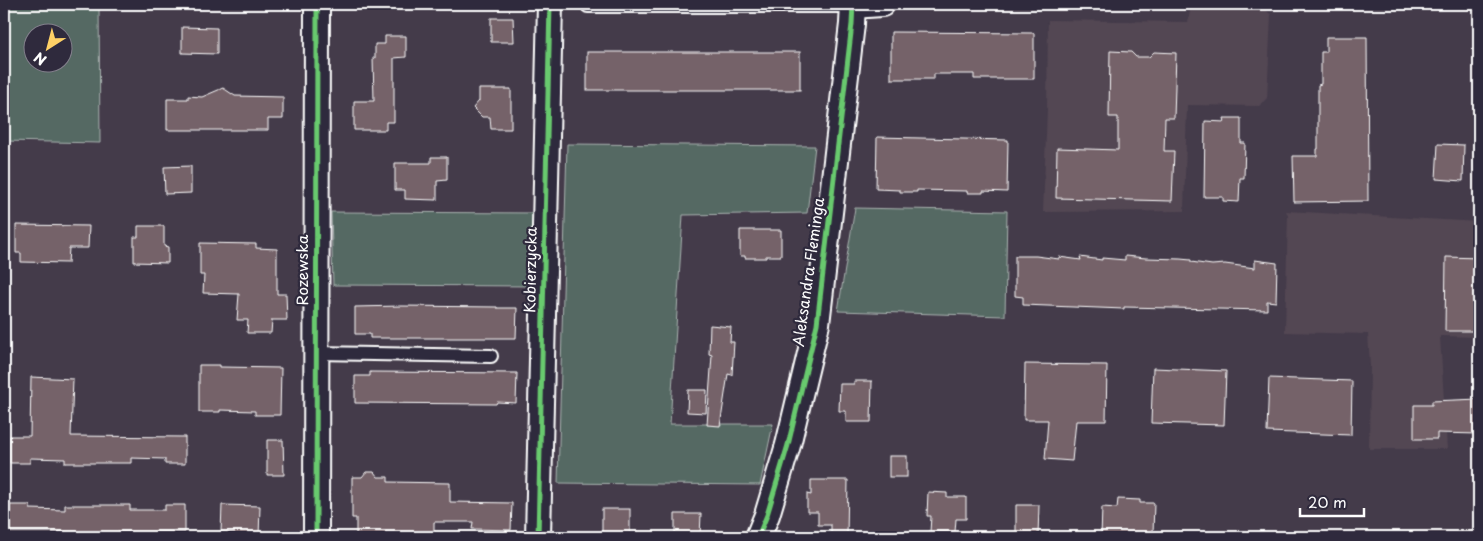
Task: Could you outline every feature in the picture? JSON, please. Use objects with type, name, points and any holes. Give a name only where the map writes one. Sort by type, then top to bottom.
[{"type":"street","name":"Rozewska","points":[[316,537],[317,4]]},
{"type":"street","name":"Kobierzycka","points":[[538,537],[550,4]]},
{"type":"street","points":[[853,5],[882,4]]},
{"type":"street","name":"Aleksandra Fleminga","points":[[758,537],[767,515],[788,444],[818,324],[853,5]]},
{"type":"lane","points":[[588,6],[853,5]]},
{"type":"lane","points":[[315,353],[491,356]]},
{"type":"shaded area","points":[[1262,6],[1271,15],[1267,98],[1259,106],[1187,105],[1184,211],[1043,212],[1048,20],[1188,22],[1190,11]]},
{"type":"shaded area","points":[[1286,211],[1479,222],[1479,337],[1440,336],[1447,449],[1369,449],[1370,366],[1368,334],[1285,332],[1288,215]]},
{"type":"green space","points":[[4,4],[99,5],[100,143],[4,141]]},
{"type":"green space","points":[[567,144],[815,146],[807,213],[683,215],[670,424],[773,424],[760,485],[558,483]]},
{"type":"green space","points":[[855,208],[1007,211],[1005,316],[838,311]]},
{"type":"green space","points":[[331,212],[538,213],[536,286],[333,285]]},
{"type":"building","points":[[491,18],[513,18],[514,42],[491,42]]},
{"type":"building","points":[[182,27],[217,28],[217,54],[182,53]]},
{"type":"building","points":[[891,32],[1034,33],[1034,79],[974,79],[974,74],[934,74],[934,79],[891,79]]},
{"type":"building","points":[[385,36],[406,36],[406,57],[394,58],[394,122],[386,122],[386,130],[354,130],[354,101],[374,101],[373,58],[375,58],[375,44],[385,44]]},
{"type":"building","points":[[1326,37],[1367,37],[1368,201],[1294,202],[1293,156],[1317,156],[1318,85],[1321,84],[1321,52],[1326,52]]},
{"type":"building","points":[[1110,51],[1131,52],[1136,57],[1149,57],[1154,52],[1176,53],[1174,118],[1165,118],[1164,151],[1174,151],[1172,201],[1056,198],[1057,148],[1118,150],[1118,117],[1109,117]]},
{"type":"building","points":[[587,52],[800,52],[800,90],[587,90]]},
{"type":"building","points":[[223,88],[235,96],[283,97],[283,119],[268,119],[268,130],[167,130],[167,99],[188,99],[188,96],[202,97]]},
{"type":"building","points":[[479,89],[511,89],[511,129],[491,129],[490,117],[482,117],[473,108],[479,101]]},
{"type":"building","points":[[1224,118],[1241,118],[1241,143],[1245,143],[1244,178],[1240,178],[1239,202],[1223,201],[1223,197],[1204,197],[1205,121],[1225,122]]},
{"type":"building","points":[[877,137],[1008,140],[1007,192],[983,191],[983,193],[967,193],[967,191],[917,190],[917,192],[900,192],[900,190],[876,189]]},
{"type":"building","points":[[1438,144],[1464,145],[1463,181],[1436,179]]},
{"type":"building","points":[[431,157],[447,157],[447,180],[437,181],[437,200],[405,199],[405,190],[395,190],[395,163],[431,163]]},
{"type":"building","points":[[191,166],[191,193],[165,194],[164,167]]},
{"type":"building","points":[[16,225],[89,226],[88,248],[69,248],[68,263],[21,262],[21,253],[16,253]]},
{"type":"building","points":[[138,226],[164,226],[164,246],[168,247],[168,263],[134,262],[134,237],[138,237]]},
{"type":"building","points":[[740,230],[781,230],[781,256],[745,258],[745,256],[740,256]]},
{"type":"building","points":[[200,243],[256,244],[256,248],[277,249],[277,294],[286,294],[287,320],[272,320],[271,333],[247,333],[248,320],[237,320],[239,294],[203,293],[204,275],[200,275]]},
{"type":"building","points":[[1015,256],[1059,259],[1059,257],[1081,260],[1080,257],[1102,260],[1102,258],[1125,260],[1125,256],[1191,260],[1191,262],[1212,265],[1225,264],[1255,268],[1255,260],[1277,263],[1276,302],[1267,301],[1267,310],[1124,307],[1124,309],[1023,305],[1023,297],[1015,296]]},
{"type":"building","points":[[1446,257],[1479,258],[1479,331],[1445,331]]},
{"type":"building","points":[[355,307],[517,308],[516,338],[370,338],[370,334],[355,334]]},
{"type":"building","points":[[710,325],[731,327],[730,342],[734,342],[732,375],[728,374],[720,426],[707,425],[712,355],[709,354]]},
{"type":"building","points":[[1025,364],[1107,365],[1106,421],[1076,421],[1072,461],[1045,459],[1048,420],[1024,420]]},
{"type":"building","points":[[199,365],[281,368],[280,415],[255,415],[255,411],[220,410],[220,412],[199,412]]},
{"type":"building","points":[[1153,368],[1226,371],[1224,425],[1151,423]]},
{"type":"building","points":[[370,372],[517,373],[516,403],[355,403],[355,376],[370,376]]},
{"type":"building","points":[[31,377],[73,379],[71,436],[185,437],[185,464],[165,464],[165,459],[131,458],[131,463],[65,463],[65,459],[30,458],[30,463],[10,463],[10,436],[30,436]]},
{"type":"building","points":[[1269,378],[1352,381],[1351,435],[1267,432]]},
{"type":"building","points":[[854,381],[872,381],[871,422],[846,422],[846,411],[839,411],[840,384],[854,384]]},
{"type":"building","points":[[688,390],[707,390],[706,413],[687,412]]},
{"type":"building","points":[[1479,399],[1479,434],[1437,433],[1437,439],[1414,439],[1414,405],[1432,405],[1432,401]]},
{"type":"building","points":[[267,440],[283,440],[284,475],[267,475]]},
{"type":"building","points":[[889,456],[907,456],[907,477],[889,477]]},
{"type":"building","points":[[366,472],[374,472],[378,477],[388,477],[388,482],[450,483],[450,502],[512,503],[511,530],[472,529],[473,522],[434,522],[434,535],[383,534],[383,537],[356,537],[356,518],[352,518],[352,477],[362,477]]},
{"type":"building","points":[[811,480],[848,480],[847,537],[831,537],[831,525],[818,525],[818,512],[807,512],[807,494],[811,495]]},
{"type":"building","points":[[928,492],[947,493],[947,497],[966,497],[966,519],[956,519],[955,532],[930,532],[931,516],[927,516]]},
{"type":"building","points":[[1118,499],[1140,500],[1140,503],[1154,503],[1153,533],[1145,533],[1145,537],[1101,537],[1102,507],[1117,508]]},
{"type":"building","points":[[10,505],[30,505],[30,509],[65,510],[65,505],[130,505],[130,510],[165,510],[165,505],[185,505],[185,532],[10,532]]},
{"type":"building","points":[[222,505],[260,506],[259,537],[235,537],[235,533],[221,532]]},
{"type":"building","points":[[1016,505],[1039,505],[1038,536],[1016,536]]},
{"type":"building","points":[[602,509],[630,509],[630,537],[602,537]]},
{"type":"building","points":[[675,514],[701,514],[700,537],[675,537]]},
{"type":"cycle path","points":[[316,537],[317,4]]},
{"type":"cycle path","points":[[538,537],[550,4]]},
{"type":"cycle path","points":[[758,537],[767,515],[788,445],[817,324],[853,4]]}]
